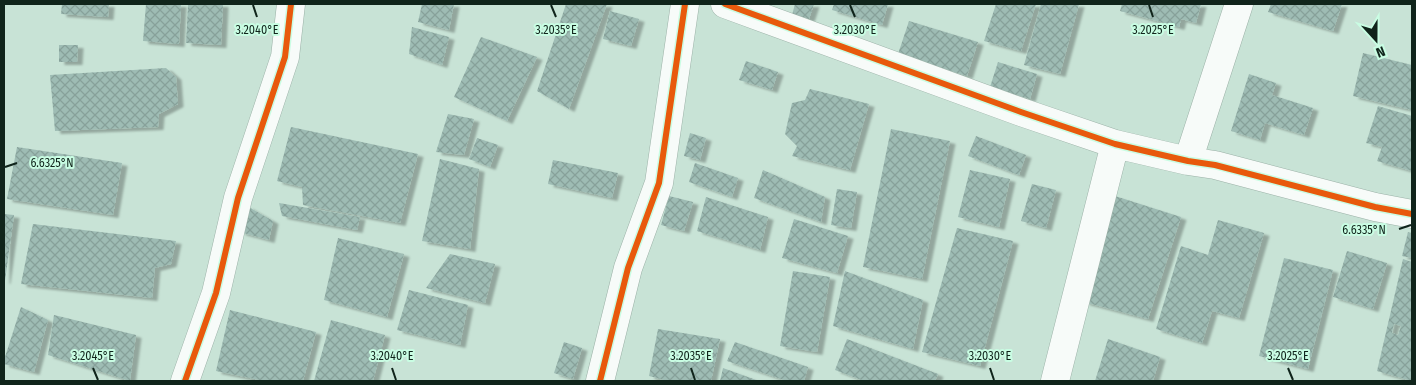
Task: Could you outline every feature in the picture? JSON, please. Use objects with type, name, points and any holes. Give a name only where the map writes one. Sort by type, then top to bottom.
[{"type":"street","points":[[185,381],[216,293],[238,198],[285,57],[291,4]]},
{"type":"street","points":[[600,381],[628,268],[659,183],[685,4]]},
{"type":"street","points":[[725,4],[1021,112],[1116,144],[1188,161],[1215,165],[1375,207],[1412,214]]},
{"type":"street","points":[[1188,161],[1239,4]]},
{"type":"street","points":[[1055,381],[1116,144]]},
{"type":"building","points":[[62,4],[109,4],[108,17],[61,14]]},
{"type":"building","points":[[146,4],[181,4],[179,44],[143,41]]},
{"type":"building","points":[[188,4],[223,4],[221,45],[186,43]]},
{"type":"building","points":[[422,4],[454,4],[449,30],[418,22]]},
{"type":"building","points":[[566,4],[607,4],[569,109],[537,91]]},
{"type":"building","points":[[795,4],[814,4],[809,19],[792,15]]},
{"type":"building","points":[[834,4],[888,4],[882,25],[832,10]]},
{"type":"building","points":[[996,4],[1036,4],[1021,51],[984,41]]},
{"type":"building","points":[[1041,4],[1079,4],[1060,74],[1024,65]]},
{"type":"building","points":[[1122,4],[1201,4],[1196,23],[1181,19],[1179,27],[1120,11]]},
{"type":"building","points":[[1271,4],[1342,4],[1333,31],[1268,12]]},
{"type":"building","points":[[610,11],[639,19],[631,46],[603,39]]},
{"type":"building","points":[[909,21],[978,42],[967,76],[898,54]]},
{"type":"building","points":[[412,27],[449,37],[442,65],[409,54]]},
{"type":"building","points":[[481,37],[537,57],[507,121],[454,97]]},
{"type":"building","points":[[59,45],[78,45],[77,62],[59,62]]},
{"type":"building","points":[[1363,53],[1412,65],[1412,110],[1353,96]]},
{"type":"building","points":[[746,61],[778,72],[772,90],[739,80]]},
{"type":"building","points":[[998,62],[1037,74],[1030,99],[990,87]]},
{"type":"building","points":[[166,68],[176,77],[178,104],[159,114],[158,127],[55,131],[50,75]]},
{"type":"building","points":[[1249,74],[1276,83],[1272,95],[1313,108],[1304,135],[1265,123],[1260,140],[1231,131]]},
{"type":"building","points":[[810,89],[869,104],[850,170],[792,156],[797,146],[785,134],[792,103],[805,100]]},
{"type":"building","points":[[1378,106],[1412,116],[1412,171],[1377,161],[1382,147],[1366,143]]},
{"type":"building","points":[[448,114],[474,119],[464,155],[436,152]]},
{"type":"building","points":[[291,127],[418,154],[400,223],[303,205],[302,187],[277,181]]},
{"type":"building","points":[[891,129],[950,141],[922,279],[863,267]]},
{"type":"building","points":[[690,133],[706,138],[700,160],[684,156]]},
{"type":"building","points":[[976,136],[1026,155],[1019,175],[968,156]]},
{"type":"building","points":[[477,138],[498,145],[490,167],[469,159]]},
{"type":"building","points":[[17,147],[122,163],[113,215],[7,199]]},
{"type":"building","points":[[440,159],[479,169],[470,249],[422,241]]},
{"type":"building","points":[[553,160],[618,173],[612,198],[548,184]]},
{"type":"building","points":[[695,163],[738,178],[732,197],[689,182]]},
{"type":"building","points":[[763,170],[825,197],[821,222],[754,198]]},
{"type":"building","points":[[970,170],[1010,179],[999,227],[958,217]]},
{"type":"building","points":[[1032,184],[1056,190],[1046,228],[1021,221]]},
{"type":"building","points":[[837,189],[857,192],[851,228],[831,225]]},
{"type":"building","points":[[669,196],[693,202],[684,231],[661,225]]},
{"type":"building","points":[[1115,196],[1181,217],[1148,319],[1084,302]]},
{"type":"building","points":[[706,197],[768,217],[760,250],[697,231]]},
{"type":"building","points":[[279,203],[360,217],[357,230],[282,216]]},
{"type":"building","points":[[247,206],[273,221],[269,240],[240,232]]},
{"type":"building","points":[[4,214],[14,215],[5,281],[4,281]]},
{"type":"building","points":[[794,219],[848,236],[837,273],[782,258]]},
{"type":"building","points":[[1218,220],[1264,233],[1239,318],[1212,311],[1202,343],[1156,329],[1181,246],[1208,255]]},
{"type":"building","points":[[33,224],[176,241],[171,264],[155,268],[152,298],[21,284]]},
{"type":"building","points":[[957,228],[1013,241],[980,366],[922,352]]},
{"type":"building","points":[[1408,232],[1412,233],[1412,258],[1402,256]]},
{"type":"building","points":[[338,238],[404,254],[387,317],[324,300]]},
{"type":"building","points":[[1347,251],[1387,263],[1373,309],[1333,297]]},
{"type":"building","points":[[450,254],[495,264],[485,303],[426,288]]},
{"type":"building","points":[[1284,258],[1333,270],[1308,369],[1259,356]]},
{"type":"building","points":[[1403,259],[1412,262],[1412,381],[1377,371]],"holes":[[[1394,324],[1401,326],[1398,335],[1392,333]]]},
{"type":"building","points":[[793,271],[830,277],[817,352],[780,346]]},
{"type":"building","points":[[845,271],[923,300],[913,349],[833,326]]},
{"type":"building","points":[[409,290],[468,305],[460,345],[397,330]]},
{"type":"building","points":[[21,307],[48,320],[34,372],[4,364]]},
{"type":"building","points":[[230,310],[316,332],[303,381],[264,381],[216,371]]},
{"type":"building","points":[[54,315],[136,335],[130,381],[48,355]]},
{"type":"building","points":[[331,320],[385,335],[373,381],[314,381]]},
{"type":"building","points":[[658,329],[720,339],[711,381],[668,381],[649,376]]},
{"type":"building","points":[[847,339],[938,374],[935,381],[864,381],[835,370]]},
{"type":"building","points":[[1108,339],[1160,357],[1153,381],[1095,381]]},
{"type":"building","points":[[564,342],[582,348],[573,379],[554,373]]},
{"type":"building","points":[[735,342],[808,367],[804,381],[787,381],[727,361]]},
{"type":"building","points":[[723,368],[759,381],[720,381]]},
{"type":"cycle path","points":[[185,381],[216,293],[238,198],[285,57],[291,4]]},
{"type":"cycle path","points":[[600,381],[628,268],[659,183],[685,4]]},
{"type":"cycle path","points":[[725,4],[1021,112],[1115,144],[1188,161],[1215,165],[1375,207],[1412,214]]}]
